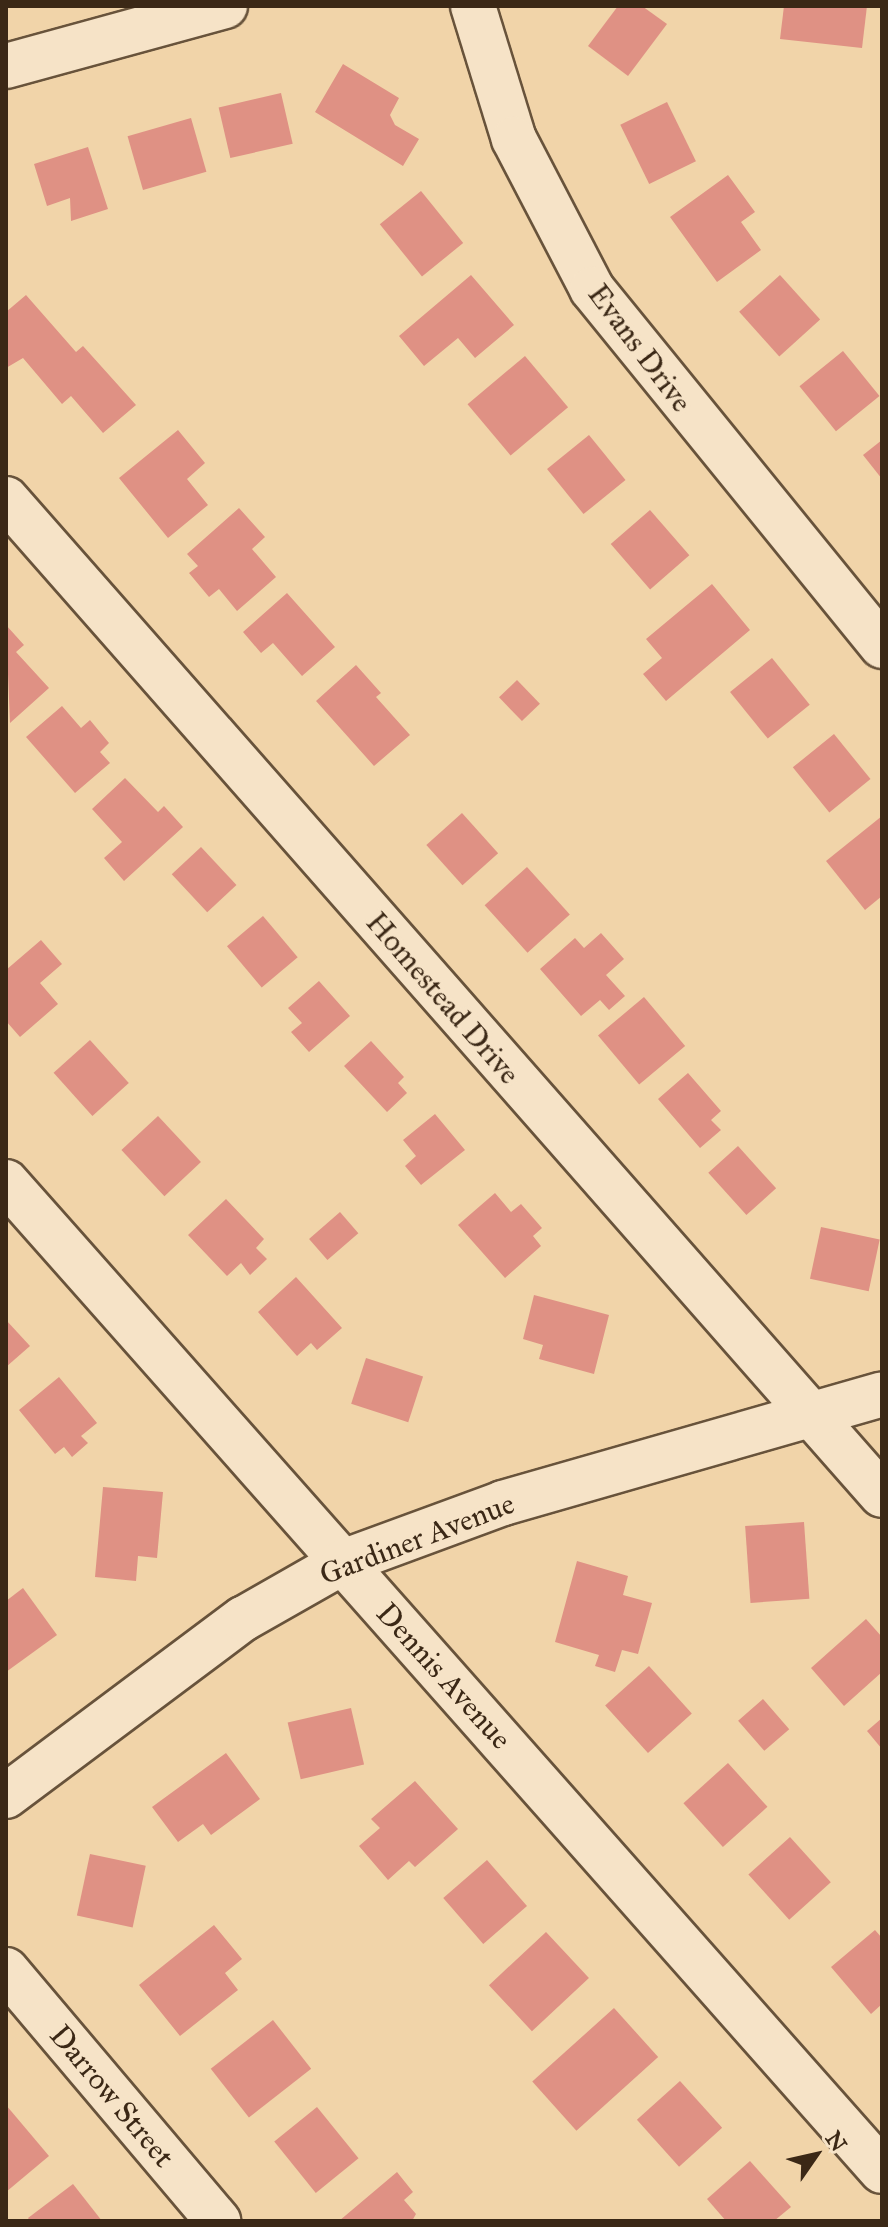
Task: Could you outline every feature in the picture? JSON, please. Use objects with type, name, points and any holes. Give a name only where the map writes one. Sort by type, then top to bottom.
[{"type":"street","points":[[6,66],[225,6]]},
{"type":"street","name":"Evans Drive","points":[[473,6],[514,139],[592,289],[882,646]]},
{"type":"street","name":"Homestead Drive","points":[[6,499],[882,1495]]},
{"type":"street","name":"Dennis Avenue","points":[[6,1182],[882,2171]]},
{"type":"street","name":"Gardiner Avenue","points":[[6,1796],[243,1619],[343,1562],[503,1503],[882,1394]]},
{"type":"street","name":"Darrow Street","points":[[6,1970],[218,2221]]},
{"type":"building","points":[[618,6],[642,6],[667,24],[628,76],[588,46]]},
{"type":"building","points":[[784,6],[867,6],[862,48],[780,39]]},
{"type":"building","points":[[343,64],[399,98],[390,115],[395,125],[419,139],[403,166],[315,112]]},
{"type":"building","points":[[281,93],[293,144],[230,158],[219,107]]},
{"type":"building","points":[[667,102],[696,161],[649,184],[620,125]]},
{"type":"building","points":[[191,118],[206,172],[143,190],[128,136]]},
{"type":"building","points":[[88,147],[108,209],[71,221],[70,198],[47,206],[34,164]]},
{"type":"building","points":[[728,175],[755,212],[741,222],[761,250],[717,282],[670,217]]},
{"type":"building","points":[[421,191],[463,243],[422,276],[380,224]]},
{"type":"building","points":[[471,275],[514,325],[475,358],[458,338],[424,366],[399,336]]},
{"type":"building","points":[[780,275],[820,320],[779,356],[739,312]]},
{"type":"building","points":[[26,295],[76,352],[83,346],[136,405],[103,433],[71,396],[62,404],[23,358],[6,368],[6,312]]},
{"type":"building","points":[[843,351],[880,396],[836,431],[799,386]]},
{"type":"building","points":[[525,356],[568,407],[511,456],[468,404]]},
{"type":"building","points":[[178,430],[205,463],[187,479],[208,505],[168,538],[119,478]]},
{"type":"building","points":[[589,435],[626,480],[584,514],[547,469]]},
{"type":"building","points":[[882,440],[882,479],[863,455]]},
{"type":"building","points":[[239,508],[265,537],[252,549],[276,577],[237,611],[219,589],[209,597],[189,573],[198,566],[187,554]]},
{"type":"building","points":[[650,510],[689,555],[650,589],[611,544]]},
{"type":"building","points":[[712,584],[750,630],[666,701],[643,674],[662,658],[646,639]]},
{"type":"building","points":[[287,593],[335,647],[302,676],[273,643],[261,653],[243,632]]},
{"type":"building","points":[[6,625],[24,645],[16,652],[49,688],[10,723]]},
{"type":"building","points":[[772,658],[810,705],[768,739],[730,692]]},
{"type":"building","points":[[356,665],[381,693],[376,697],[410,735],[374,766],[316,701]]},
{"type":"building","points":[[517,680],[540,704],[522,721],[499,697]]},
{"type":"building","points":[[62,706],[81,728],[90,720],[109,743],[100,752],[110,763],[75,793],[26,737]]},
{"type":"building","points":[[834,734],[871,779],[829,812],[793,767]]},
{"type":"building","points":[[125,778],[158,812],[164,806],[183,827],[124,881],[104,858],[122,842],[92,809]]},
{"type":"building","points":[[462,813],[498,853],[462,885],[426,845]]},
{"type":"building","points":[[882,816],[882,896],[865,910],[826,861]]},
{"type":"building","points":[[201,847],[236,885],[207,912],[172,874]]},
{"type":"building","points":[[527,867],[570,915],[527,953],[485,905]]},
{"type":"building","points":[[263,916],[298,957],[262,988],[227,946]]},
{"type":"building","points":[[601,933],[624,959],[606,975],[625,996],[609,1010],[600,1000],[581,1016],[540,969],[575,938],[584,948]]},
{"type":"building","points":[[41,940],[62,964],[40,983],[58,1004],[20,1037],[6,1021],[6,970]]},
{"type":"building","points":[[319,981],[350,1016],[309,1052],[291,1032],[302,1023],[288,1008]]},
{"type":"building","points":[[644,997],[685,1046],[639,1085],[598,1036]]},
{"type":"building","points":[[90,1040],[129,1083],[92,1116],[54,1073]]},
{"type":"building","points":[[371,1041],[404,1077],[398,1083],[407,1093],[387,1112],[344,1066]]},
{"type":"building","points":[[688,1073],[721,1111],[711,1120],[721,1130],[700,1148],[658,1099]]},
{"type":"building","points":[[435,1114],[465,1150],[421,1185],[405,1166],[416,1156],[403,1140]]},
{"type":"building","points":[[158,1116],[201,1162],[164,1196],[121,1150]]},
{"type":"building","points":[[738,1146],[776,1188],[746,1215],[708,1173]]},
{"type":"building","points":[[495,1193],[511,1212],[521,1204],[542,1228],[533,1236],[541,1246],[505,1278],[458,1225]]},
{"type":"building","points":[[226,1199],[264,1239],[256,1248],[267,1259],[250,1275],[241,1263],[227,1276],[188,1235]]},
{"type":"building","points":[[340,1212],[358,1233],[327,1260],[309,1239]]},
{"type":"building","points":[[821,1227],[880,1239],[869,1291],[810,1279]]},
{"type":"building","points":[[296,1277],[342,1328],[317,1350],[311,1343],[297,1356],[258,1312]]},
{"type":"building","points":[[534,1295],[609,1315],[594,1374],[539,1359],[543,1345],[523,1339]]},
{"type":"building","points":[[6,1320],[30,1346],[6,1367]]},
{"type":"building","points":[[366,1358],[423,1377],[408,1422],[351,1404]]},
{"type":"building","points":[[59,1377],[97,1423],[81,1436],[88,1443],[72,1457],[64,1447],[55,1454],[19,1410]]},
{"type":"building","points":[[103,1487],[163,1492],[157,1558],[138,1556],[136,1581],[95,1577]]},
{"type":"building","points":[[804,1522],[809,1599],[751,1603],[745,1526]]},
{"type":"building","points":[[577,1561],[628,1576],[623,1595],[652,1603],[638,1654],[622,1650],[615,1672],[595,1666],[599,1655],[555,1642]]},
{"type":"building","points":[[23,1588],[57,1635],[6,1672],[6,1601]]},
{"type":"building","points":[[866,1619],[882,1637],[882,1672],[844,1706],[811,1668]]},
{"type":"building","points":[[649,1666],[692,1714],[648,1753],[605,1705]]},
{"type":"building","points":[[763,1699],[789,1729],[764,1751],[738,1721]]},
{"type":"building","points":[[351,1708],[364,1765],[301,1779],[288,1723]]},
{"type":"building","points":[[882,1718],[882,1749],[867,1731]]},
{"type":"building","points":[[226,1753],[260,1799],[211,1835],[203,1824],[178,1842],[152,1807]]},
{"type":"building","points":[[728,1763],[767,1807],[723,1847],[683,1803]]},
{"type":"building","points":[[415,1781],[458,1829],[415,1867],[409,1861],[388,1880],[359,1846],[380,1828],[371,1819]]},
{"type":"building","points":[[790,1837],[831,1882],[789,1920],[748,1874]]},
{"type":"building","points":[[90,1854],[146,1866],[133,1927],[77,1916]]},
{"type":"building","points":[[487,1860],[527,1906],[483,1944],[443,1898]]},
{"type":"building","points":[[214,1925],[242,1959],[225,1973],[238,1990],[180,2036],[139,1985]]},
{"type":"building","points":[[875,1930],[882,1938],[882,2004],[871,2014],[831,1967]]},
{"type":"building","points":[[546,1932],[589,1978],[532,2031],[489,1985]]},
{"type":"building","points":[[614,2008],[658,2057],[576,2131],[532,2082]]},
{"type":"building","points":[[273,2020],[311,2069],[249,2117],[211,2069]]},
{"type":"building","points":[[680,2081],[722,2128],[679,2167],[637,2120]]},
{"type":"building","points":[[6,2105],[49,2156],[6,2192]]},
{"type":"building","points":[[317,2107],[359,2158],[316,2193],[274,2142]]},
{"type":"building","points":[[750,2161],[791,2207],[774,2221],[726,2221],[707,2199]]},
{"type":"building","points":[[397,2172],[413,2192],[404,2200],[416,2214],[412,2221],[339,2221]]},
{"type":"building","points":[[73,2184],[102,2221],[30,2221],[28,2218]]}]
